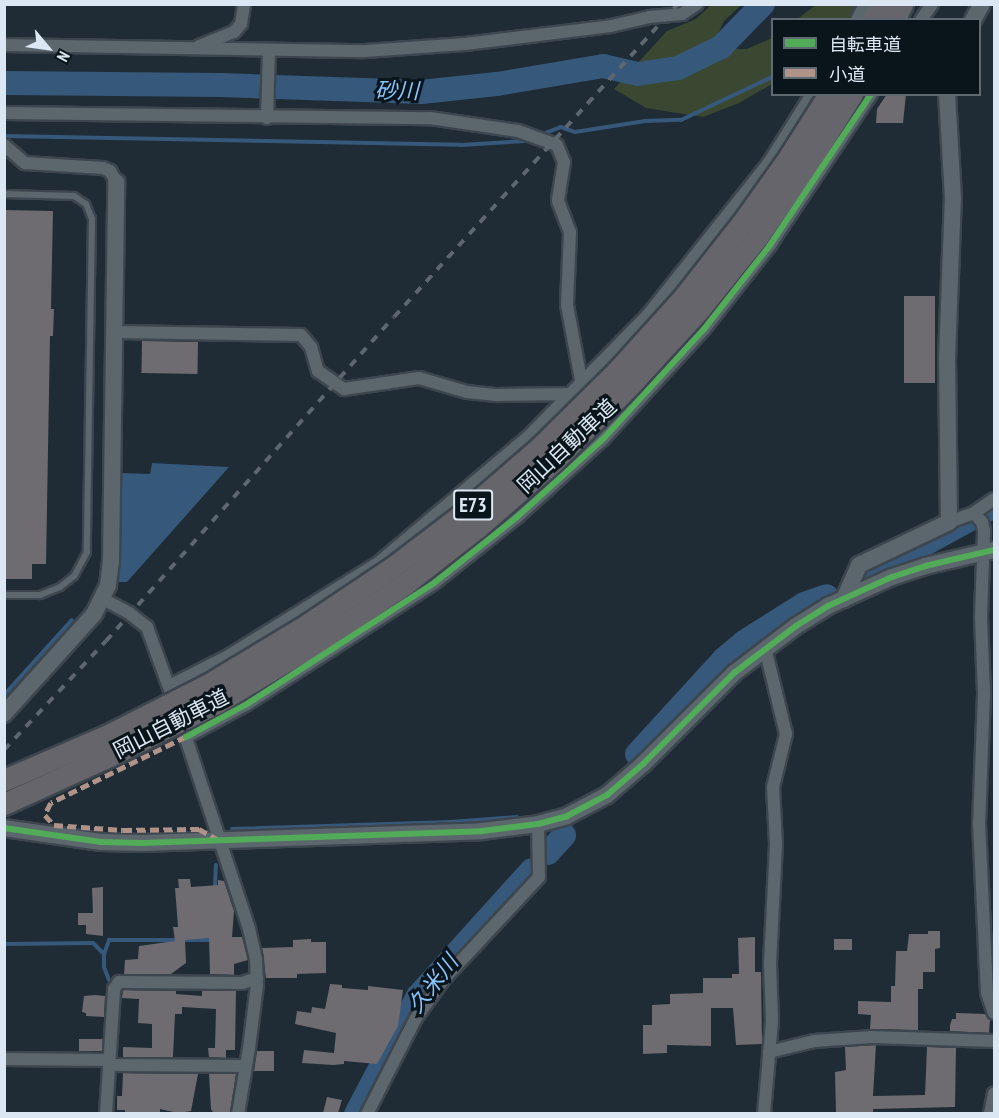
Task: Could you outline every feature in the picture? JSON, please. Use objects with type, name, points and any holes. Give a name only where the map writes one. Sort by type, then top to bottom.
[{"type":"highway","points":[[873,18],[880,4]]},
{"type":"highway","points":[[895,18],[902,4]]},
{"type":"highway","name":"岡山自動車道","points":[[4,780],[108,735],[207,685],[308,624],[393,567],[465,512],[539,448],[617,371],[683,298],[762,195],[828,96]]},
{"type":"highway","name":"岡山自動車道","points":[[4,804],[116,753],[218,702],[321,640],[405,584],[478,527],[553,462],[632,384],[699,311],[758,236],[806,167],[851,96]]},
{"type":"street","points":[[189,49],[234,32],[241,24],[244,4]]},
{"type":"street","points":[[4,45],[189,49],[269,54],[364,51],[465,45],[611,26],[649,17],[672,17],[682,14],[697,4]]},
{"type":"street","points":[[858,18],[865,4]]},
{"type":"street","points":[[922,18],[932,4]]},
{"type":"street","points":[[974,18],[982,4]]},
{"type":"street","points":[[267,115],[269,54]]},
{"type":"street","points":[[169,686],[230,655],[377,564],[520,444],[573,394],[647,316],[768,164],[811,96]]},
{"type":"street","points":[[186,737],[247,704],[434,583],[517,517],[603,439],[704,329],[770,245],[871,96]]},
{"type":"street","points":[[947,96],[953,198],[946,359],[950,522]]},
{"type":"street","points":[[4,113],[430,118],[518,131],[557,145],[564,154],[558,201],[570,232],[567,304],[582,384]]},
{"type":"street","points":[[4,145],[10,159],[25,164],[103,168],[110,171],[116,182],[111,561],[104,599],[94,614],[4,714]]},
{"type":"street","points":[[114,332],[302,335],[311,347],[318,371],[344,389],[419,378],[467,392],[497,395],[573,394]]},
{"type":"street","points":[[844,599],[859,565],[950,522],[978,516],[994,500]]},
{"type":"street","points":[[978,516],[989,550],[981,618],[984,694],[979,823],[987,993],[994,1013]]},
{"type":"street","points":[[4,828],[101,842],[219,840],[482,831],[537,824],[567,816],[607,795],[643,764],[734,674],[796,626],[844,599],[892,577],[989,550]]},
{"type":"street","points":[[104,599],[129,613],[147,627],[169,686],[249,929],[256,959],[257,978],[238,1113]]},
{"type":"street","points":[[764,1113],[772,1021],[771,929],[776,844],[773,787],[786,734],[765,648]]},
{"type":"street","points":[[368,1113],[416,1018],[444,979],[539,877],[537,824]]},
{"type":"street","points":[[106,1113],[114,989],[119,982],[242,983],[257,978]]},
{"type":"street","points":[[769,1052],[813,1041],[872,1037],[994,1041]]},
{"type":"street","points":[[4,1059],[244,1066]]},
{"type":"street","points":[[990,1113],[994,1093]]},
{"type":"lane","points":[[4,194],[74,196],[86,204],[92,219],[87,552],[74,576],[60,587],[40,595],[4,595]]},
{"type":"green space","points":[[711,5],[741,5],[724,21],[713,44],[729,49],[747,49],[771,38],[771,85],[739,103],[703,117],[646,108],[614,89],[667,31],[696,19]]},
{"type":"green space","points":[[816,5],[860,5],[852,18],[799,18]]},
{"type":"water","points":[[152,463],[229,467],[127,582],[119,582],[121,473],[150,474]]},
{"type":"building","points":[[886,96],[906,96],[903,123],[876,123],[877,109]]},
{"type":"building","points":[[4,210],[53,211],[51,309],[54,309],[53,336],[50,336],[46,564],[32,564],[32,579],[4,579]]},
{"type":"building","points":[[904,296],[935,296],[935,383],[904,383]]},
{"type":"building","points":[[142,341],[198,342],[197,374],[141,373]]},
{"type":"building","points":[[178,879],[190,879],[191,887],[218,885],[218,880],[224,881],[234,911],[232,937],[242,937],[248,960],[234,964],[234,975],[210,974],[209,938],[185,940],[186,963],[171,974],[124,974],[125,960],[138,959],[139,946],[175,941],[173,927],[178,927],[175,888],[179,888]]},
{"type":"building","points":[[103,887],[103,936],[86,934],[86,925],[78,925],[78,913],[93,913],[92,888]]},
{"type":"building","points":[[928,931],[940,931],[940,948],[935,949],[935,972],[923,972],[923,989],[918,989],[918,1030],[870,1029],[871,1015],[858,1014],[858,1001],[891,1002],[891,986],[895,986],[896,951],[907,951],[909,934],[928,934]]},
{"type":"building","points":[[755,937],[755,972],[761,972],[762,1044],[736,1045],[733,1008],[711,1008],[711,1046],[667,1045],[667,1053],[643,1054],[643,1025],[652,1025],[652,1005],[670,1004],[670,994],[703,993],[703,978],[732,978],[732,974],[739,974],[738,938]]},
{"type":"building","points":[[311,939],[311,942],[326,942],[326,973],[297,974],[297,978],[266,978],[262,948],[293,947],[293,940]]},
{"type":"building","points":[[834,939],[852,939],[852,950],[834,950]]},
{"type":"building","points":[[330,984],[342,985],[342,988],[368,990],[368,986],[403,990],[398,1026],[377,1064],[344,1061],[344,1064],[333,1065],[302,1063],[304,1050],[334,1053],[336,1033],[295,1024],[297,1011],[311,1013],[312,1007],[325,1009]]},
{"type":"building","points":[[123,990],[176,991],[176,994],[202,996],[202,991],[236,991],[235,1050],[226,1050],[226,1058],[209,1057],[208,1048],[215,1048],[216,1009],[182,1007],[182,1014],[175,1014],[173,1057],[123,1057],[123,1047],[152,1048],[152,1024],[138,1023],[139,999],[122,998]]},
{"type":"building","points":[[84,996],[105,996],[104,1017],[86,1016],[86,1013],[82,1012]]},
{"type":"building","points":[[956,1013],[985,1014],[990,1020],[989,1033],[950,1031],[952,1019],[956,1019]]},
{"type":"building","points":[[79,1039],[103,1039],[103,1051],[79,1051]]},
{"type":"building","points":[[876,1045],[873,1096],[925,1095],[927,1047],[956,1048],[955,1107],[873,1109],[873,1113],[836,1113],[835,1072],[846,1070],[845,1047]]},
{"type":"building","points":[[257,1051],[274,1051],[274,1071],[254,1071]]},
{"type":"building","points":[[123,1073],[198,1074],[191,1111],[178,1113],[160,1109],[160,1113],[125,1113],[125,1110],[117,1110],[117,1096],[122,1096]]},
{"type":"building","points":[[209,1074],[236,1074],[230,1112],[213,1112],[211,1109]]},
{"type":"building","points":[[327,1097],[342,1100],[338,1113],[323,1113]]},
{"type":"waterway","name":"砂川","points":[[4,83],[221,85],[421,92],[497,84],[603,66],[637,74],[678,68],[721,47],[763,4]]},
{"type":"waterway","points":[[540,135],[561,127],[575,132],[645,121],[681,120],[771,77]]},
{"type":"waterway","points":[[4,136],[461,145],[525,141]]},
{"type":"waterway","name":"久米川","points":[[874,572],[994,506]]},
{"type":"waterway","name":"久米川","points":[[637,754],[724,659],[744,642],[804,604],[827,596]]},
{"type":"waterway","points":[[4,695],[72,620]]},
{"type":"waterway","points":[[232,829],[451,822],[517,817]]},
{"type":"waterway","name":"久米川","points":[[548,853],[564,835]]},
{"type":"waterway","points":[[215,888],[216,865]]},
{"type":"waterway","name":"久米川","points":[[356,1114],[418,996],[531,871]]},
{"type":"waterway","points":[[109,980],[104,967],[104,954],[109,940],[212,940]]},
{"type":"waterway","points":[[4,944],[93,943],[104,954]]},
{"type":"railway","points":[[4,750],[106,641],[394,317],[678,4]]},
{"type":"marked path","points":[[186,737],[51,803],[45,815],[54,825],[123,830],[199,829],[219,840]]},
{"type":"cycle path","points":[[186,737],[247,704],[434,583],[517,517],[603,439],[704,329],[770,245],[870,96]]},
{"type":"cycle path","points":[[4,828],[101,842],[142,843],[482,831],[538,824],[567,816],[607,795],[643,764],[734,673],[796,626],[828,606],[892,577],[925,566],[994,550]]}]
